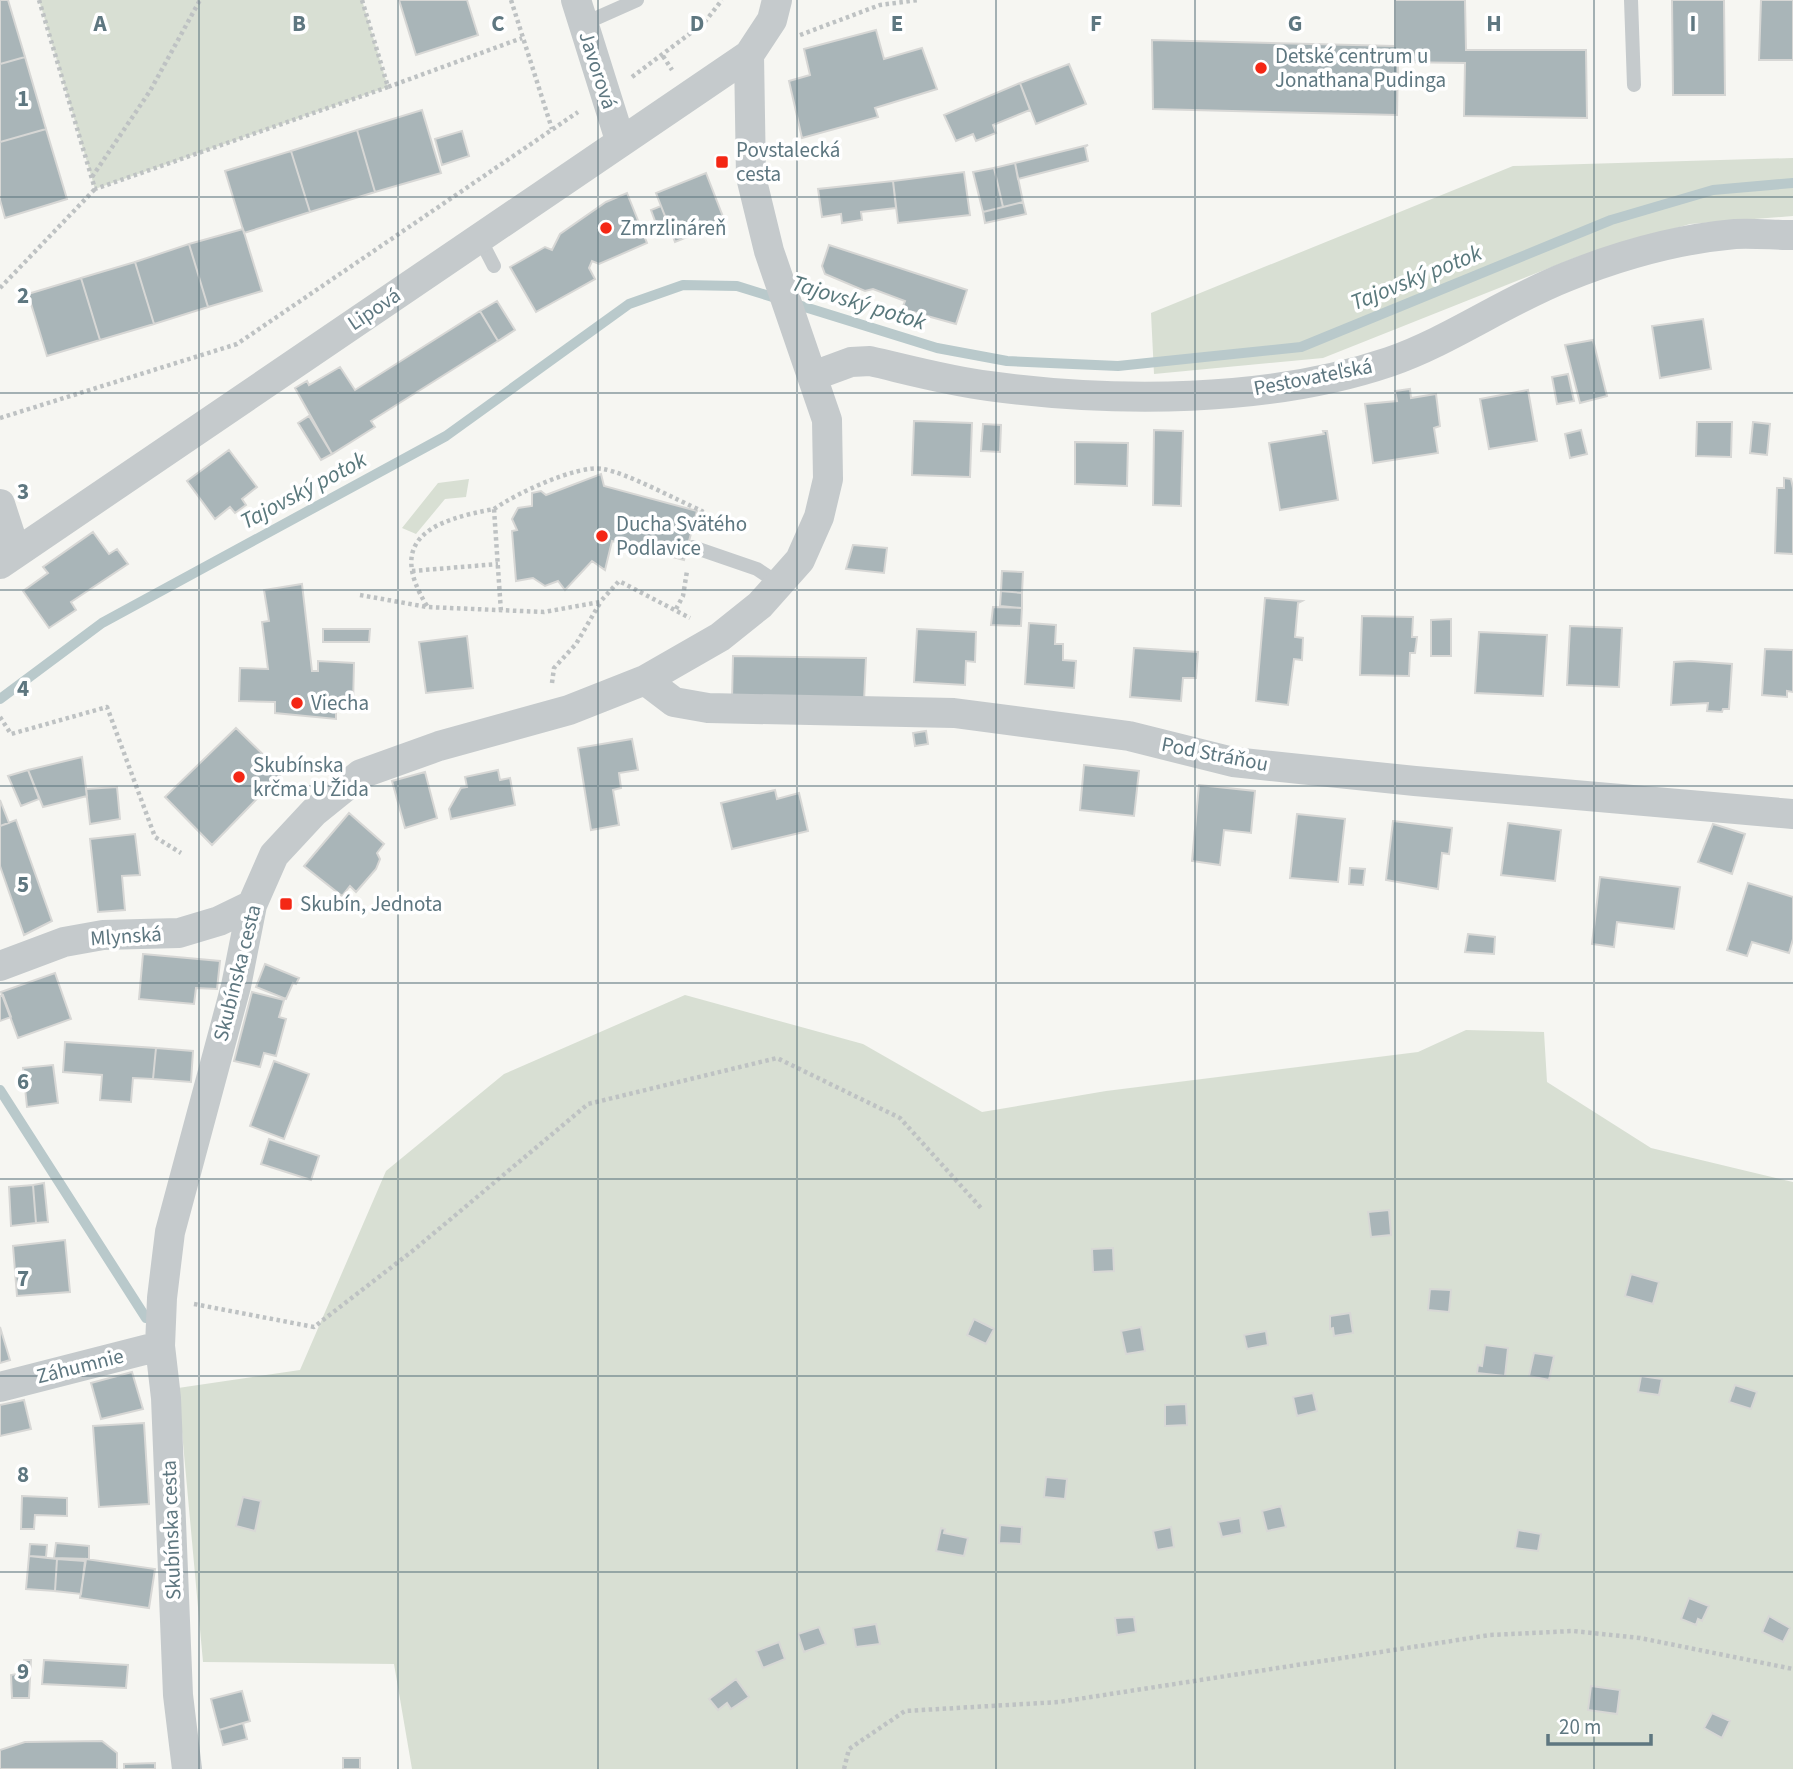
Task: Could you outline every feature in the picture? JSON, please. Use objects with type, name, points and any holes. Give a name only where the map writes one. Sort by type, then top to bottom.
[{"type":"street","points":[[749,55],[772,20],[776,0]]},
{"type":"street","name":"Javorová","points":[[579,12],[620,141]]},
{"type":"street","name":"Lipová","points":[[8,559],[749,55]]},
{"type":"street","name":"Skubínska cesta","points":[[187,1769],[178,1695],[166,1398],[160,1346],[162,1298],[170,1232],[236,986],[252,905],[274,855],[314,812],[361,774],[439,746],[569,710],[645,680],[720,637],[760,605],[800,561],[819,517],[828,479],[827,420],[769,251],[751,177],[749,55]]},
{"type":"street","name":"Pestovateľská","points":[[813,376],[851,362],[870,361],[987,386],[1059,394],[1159,396],[1264,389],[1354,372],[1391,361],[1565,277],[1649,250],[1735,234],[1793,235]]},
{"type":"street","points":[[0,504],[8,559]]},
{"type":"street","name":"Pod Stráňou","points":[[645,680],[674,702],[708,708],[954,712],[1129,736],[1233,762],[1793,814]]},
{"type":"street","name":"Mlynská","points":[[0,967],[64,942],[103,935],[179,933],[219,921],[252,905]]},
{"type":"street","name":"Záhumnie","points":[[0,1387],[160,1346]]},
{"type":"lane","points":[[579,12],[637,0]]},
{"type":"lane","points":[[1631,0],[1634,85]]},
{"type":"lane","points":[[479,237],[494,266]]},
{"type":"lane","points":[[693,547],[757,569],[778,583]]},
{"type":"path","points":[[39,0],[95,190]]},
{"type":"path","points":[[91,178],[150,92],[200,0]]},
{"type":"path","points":[[362,0],[388,87]]},
{"type":"path","points":[[510,0],[552,128]]},
{"type":"path","points":[[625,81],[704,23],[722,0]]},
{"type":"path","points":[[799,35],[880,5],[918,0]]},
{"type":"path","points":[[0,288],[95,190],[522,38]]},
{"type":"path","points":[[0,418],[237,344],[583,108]]},
{"type":"path","points":[[427,607],[413,583],[410,556],[424,531],[460,515],[494,509],[509,498],[586,468],[604,469],[702,511],[683,596],[676,609]]},
{"type":"path","points":[[494,509],[501,612]]},
{"type":"path","points":[[412,571],[498,564]]},
{"type":"path","points":[[550,679],[554,668],[576,644],[600,602],[619,582],[694,620]]},
{"type":"path","points":[[360,595],[427,607],[501,612],[544,612],[600,602]]},
{"type":"path","points":[[2,718],[11,734],[107,707],[155,837],[181,853]]},
{"type":"path","points":[[162,1298],[314,1327],[415,1250],[588,1104],[777,1058],[900,1118],[981,1208]]},
{"type":"path","points":[[844,1769],[849,1749],[905,1711],[1059,1702],[1490,1635],[1573,1631],[1640,1638],[1793,1669]]},
{"type":"shaded area","points":[[39,0],[362,0],[388,87],[95,189]]},
{"type":"shaded area","points":[[1793,158],[1793,216],[1690,224],[1577,257],[1323,358],[1154,374],[1151,313],[1513,166]]},
{"type":"shaded area","points":[[469,479],[466,497],[445,499],[416,534],[402,528],[438,483]]},
{"type":"shaded area","points":[[685,995],[863,1044],[982,1112],[1106,1091],[1418,1052],[1466,1030],[1544,1032],[1547,1082],[1651,1148],[1793,1182],[1793,1769],[412,1769],[394,1664],[203,1662],[178,1388],[300,1370],[386,1171],[504,1074]]},
{"type":"building","points":[[0,0],[8,0],[25,57],[0,64]]},
{"type":"building","points":[[399,0],[467,0],[478,35],[416,55]]},
{"type":"building","points":[[1395,0],[1465,0],[1466,50],[1586,50],[1587,118],[1464,116],[1465,63],[1398,62],[1397,115],[1153,109],[1152,40],[1395,46]]},
{"type":"building","points":[[1672,0],[1724,0],[1725,95],[1673,95]]},
{"type":"building","points":[[1761,0],[1793,0],[1793,60],[1759,60]]},
{"type":"building","points":[[876,30],[884,59],[922,48],[937,89],[875,108],[878,117],[802,138],[789,81],[810,75],[804,49]]},
{"type":"building","points":[[25,57],[46,129],[0,142],[0,64]]},
{"type":"building","points":[[1069,64],[1086,104],[1036,124],[1020,83]]},
{"type":"building","points":[[1020,83],[1030,110],[993,125],[996,133],[976,141],[973,134],[956,141],[944,115]]},
{"type":"building","points":[[422,110],[441,173],[375,192],[357,130]]},
{"type":"building","points":[[46,129],[67,199],[5,218],[0,200],[0,142]]},
{"type":"building","points":[[357,130],[375,192],[310,212],[291,151]]},
{"type":"building","points":[[462,131],[469,156],[442,165],[435,139]]},
{"type":"building","points":[[1088,145],[1085,147],[1088,161],[1018,179],[1015,163]]},
{"type":"building","points":[[291,151],[310,212],[244,233],[225,171]]},
{"type":"building","points":[[1015,163],[1023,202],[1003,207],[994,168]]},
{"type":"building","points":[[994,168],[1003,207],[983,212],[973,172]]},
{"type":"building","points":[[964,172],[970,215],[898,223],[893,181]]},
{"type":"building","points":[[706,173],[725,222],[675,242],[656,193]]},
{"type":"building","points":[[893,181],[896,208],[861,212],[862,220],[842,223],[841,214],[822,217],[818,189]]},
{"type":"building","points":[[627,193],[647,243],[599,264],[592,261],[589,268],[595,279],[536,312],[510,267],[545,247],[552,250],[560,234],[606,202]]},
{"type":"building","points":[[1023,202],[1026,214],[985,223],[983,212]]},
{"type":"building","points":[[661,206],[669,226],[658,229],[651,210]]},
{"type":"building","points":[[243,229],[262,291],[208,307],[189,244]]},
{"type":"building","points":[[189,244],[208,307],[154,324],[135,262]]},
{"type":"building","points":[[829,245],[967,290],[956,324],[902,309],[905,301],[873,289],[865,291],[825,274],[822,266]]},
{"type":"building","points":[[135,262],[154,324],[100,340],[81,278]]},
{"type":"building","points":[[81,278],[100,340],[47,356],[28,294]]},
{"type":"building","points":[[497,301],[515,330],[498,341],[480,311]]},
{"type":"building","points":[[480,311],[498,341],[371,421],[375,427],[332,454],[295,388],[307,381],[309,385],[340,367],[355,390]]},
{"type":"building","points":[[1703,319],[1711,369],[1660,378],[1652,326]]},
{"type":"building","points":[[1593,340],[1607,396],[1580,403],[1565,345]]},
{"type":"building","points":[[1568,374],[1574,401],[1557,404],[1552,377]]},
{"type":"building","points":[[1410,389],[1411,398],[1436,394],[1440,426],[1434,428],[1438,453],[1373,463],[1365,404],[1397,401],[1395,391]]},
{"type":"building","points":[[1528,390],[1537,441],[1489,449],[1480,399]]},
{"type":"building","points":[[309,416],[332,454],[321,460],[298,423]]},
{"type":"building","points":[[914,421],[972,423],[970,477],[912,475]]},
{"type":"building","points":[[1697,422],[1732,422],[1731,457],[1696,456]]},
{"type":"building","points":[[1753,422],[1770,424],[1767,455],[1750,453]]},
{"type":"building","points":[[983,424],[1001,425],[1000,452],[981,451]]},
{"type":"building","points":[[1154,430],[1183,431],[1181,506],[1153,505]]},
{"type":"building","points":[[1581,430],[1587,454],[1570,458],[1565,434]]},
{"type":"building","points":[[1323,431],[1327,431],[1338,500],[1280,510],[1269,443],[1324,434]]},
{"type":"building","points":[[1075,442],[1128,443],[1127,486],[1075,484]]},
{"type":"building","points":[[229,450],[257,487],[242,499],[246,505],[235,513],[230,507],[215,519],[187,481]]},
{"type":"building","name":"Ducha Svätého Podlavice","points":[[601,474],[604,486],[697,511],[684,560],[651,551],[642,556],[634,547],[612,541],[605,570],[592,561],[565,590],[558,581],[545,586],[533,578],[516,581],[512,531],[517,530],[512,519],[518,508],[532,506],[532,493],[541,491],[546,495]]},
{"type":"building","points":[[1784,478],[1791,479],[1793,488],[1793,554],[1775,553],[1777,488],[1784,488]]},
{"type":"building","points":[[93,532],[109,554],[117,549],[128,564],[71,602],[76,610],[49,628],[23,591],[48,573],[43,567]]},
{"type":"building","points":[[853,545],[887,548],[884,573],[846,569]]},
{"type":"building","points":[[1002,571],[1023,572],[1022,593],[1001,591]]},
{"type":"building","points":[[302,584],[312,671],[318,671],[318,661],[354,663],[353,705],[336,705],[336,719],[275,713],[275,702],[239,701],[240,668],[268,669],[262,622],[269,621],[264,590]]},
{"type":"building","points":[[1001,591],[1022,593],[1022,608],[1000,606]]},
{"type":"building","points":[[1265,598],[1302,601],[1298,603],[1295,637],[1303,638],[1302,660],[1294,659],[1288,705],[1256,701]]},
{"type":"building","points":[[993,607],[1022,608],[1021,626],[991,625]]},
{"type":"building","points":[[1362,616],[1413,617],[1412,637],[1417,637],[1415,653],[1410,653],[1409,676],[1360,675]]},
{"type":"building","points":[[1451,619],[1451,656],[1431,656],[1431,620]]},
{"type":"building","points":[[1029,623],[1056,625],[1055,644],[1063,644],[1063,660],[1076,661],[1074,688],[1025,684]]},
{"type":"building","points":[[1570,626],[1622,628],[1619,687],[1567,685]]},
{"type":"building","points":[[323,629],[370,629],[369,642],[323,642]]},
{"type":"building","points":[[917,629],[976,632],[975,662],[966,661],[965,685],[914,682]]},
{"type":"building","points":[[1479,632],[1547,635],[1543,696],[1475,693]]},
{"type":"building","points":[[467,636],[473,688],[426,693],[419,642]]},
{"type":"building","points":[[1134,648],[1198,652],[1196,678],[1183,678],[1181,701],[1130,697]]},
{"type":"building","points":[[1765,649],[1793,650],[1793,692],[1787,691],[1787,697],[1762,695]]},
{"type":"building","points":[[733,656],[866,658],[864,701],[732,699]]},
{"type":"building","points":[[1674,662],[1732,664],[1729,709],[1723,709],[1722,712],[1707,711],[1708,703],[1671,705]]},
{"type":"building","points":[[236,728],[282,773],[212,845],[165,797]]},
{"type":"building","points":[[926,731],[928,744],[915,746],[913,733]]},
{"type":"building","points":[[632,739],[638,770],[619,773],[621,788],[613,790],[619,825],[591,830],[578,748]]},
{"type":"building","points":[[82,757],[87,796],[43,807],[28,770]]},
{"type":"building","points":[[1084,765],[1139,771],[1134,816],[1080,810]]},
{"type":"building","points":[[28,770],[39,799],[21,806],[8,776]]},
{"type":"building","points":[[498,770],[500,780],[510,778],[515,805],[451,819],[449,809],[461,788],[467,787],[465,777]]},
{"type":"building","points":[[425,772],[437,818],[405,828],[392,781]]},
{"type":"building","points":[[1199,785],[1255,791],[1251,833],[1224,830],[1220,865],[1192,861]]},
{"type":"building","points":[[117,787],[120,819],[90,824],[86,789]]},
{"type":"building","points":[[775,790],[777,799],[799,793],[808,831],[732,849],[721,803]]},
{"type":"building","points":[[0,800],[9,823],[0,826]]},
{"type":"building","points":[[349,813],[384,844],[377,853],[380,859],[376,869],[356,892],[350,886],[342,896],[304,866]]},
{"type":"building","points":[[1297,814],[1345,819],[1338,882],[1290,878]]},
{"type":"building","points":[[16,820],[52,921],[24,935],[0,866],[0,826]]},
{"type":"building","points":[[1393,821],[1452,828],[1449,854],[1442,853],[1438,889],[1386,880]]},
{"type":"building","points":[[1508,823],[1561,830],[1555,881],[1501,875]]},
{"type":"building","points":[[1713,824],[1745,834],[1732,874],[1698,862]]},
{"type":"building","points":[[135,834],[140,875],[122,876],[125,910],[98,912],[90,839]]},
{"type":"building","points":[[1350,868],[1365,869],[1363,885],[1349,884]]},
{"type":"building","points":[[1600,877],[1680,887],[1674,929],[1617,922],[1614,947],[1592,944]]},
{"type":"building","points":[[1748,883],[1793,897],[1793,939],[1789,953],[1752,942],[1747,956],[1727,950]]},
{"type":"building","points":[[1468,934],[1495,937],[1494,954],[1465,952]]},
{"type":"building","points":[[143,954],[220,961],[217,989],[196,988],[194,1004],[139,999]]},
{"type":"building","points":[[265,964],[299,978],[296,984],[293,983],[286,999],[256,987]]},
{"type":"building","points":[[55,973],[71,1019],[18,1038],[1,992]]},
{"type":"building","points":[[252,992],[284,1000],[279,1017],[286,1019],[276,1056],[264,1053],[260,1067],[234,1061]]},
{"type":"building","points":[[3,995],[11,1017],[0,1021],[0,996]]},
{"type":"building","points":[[65,1042],[156,1048],[153,1079],[133,1078],[131,1102],[100,1100],[102,1075],[63,1072]]},
{"type":"building","points":[[156,1048],[193,1051],[191,1082],[153,1079]]},
{"type":"building","points":[[274,1061],[309,1074],[284,1139],[250,1126]]},
{"type":"building","points":[[53,1065],[58,1103],[27,1107],[23,1068]]},
{"type":"building","points":[[269,1139],[319,1156],[311,1180],[261,1164]]},
{"type":"building","points":[[44,1183],[48,1222],[36,1223],[33,1185]]},
{"type":"building","points":[[33,1185],[36,1223],[11,1226],[9,1187]]},
{"type":"building","points":[[1389,1210],[1391,1235],[1371,1237],[1368,1212]]},
{"type":"building","points":[[65,1240],[70,1292],[17,1296],[13,1246]]},
{"type":"building","points":[[1113,1248],[1114,1271],[1093,1272],[1092,1249]]},
{"type":"building","points":[[1631,1274],[1659,1282],[1653,1304],[1625,1296]]},
{"type":"building","points":[[1430,1289],[1451,1290],[1449,1312],[1428,1310]]},
{"type":"building","points":[[1350,1313],[1353,1333],[1334,1336],[1333,1328],[1330,1329],[1330,1316]]},
{"type":"building","points":[[974,1319],[994,1329],[986,1344],[967,1335]]},
{"type":"building","points":[[0,1327],[10,1360],[0,1363]]},
{"type":"building","points":[[1141,1327],[1145,1351],[1126,1354],[1121,1331]]},
{"type":"building","points":[[1266,1331],[1268,1345],[1247,1349],[1244,1335]]},
{"type":"building","points":[[1485,1345],[1508,1348],[1505,1376],[1477,1373],[1478,1365],[1482,1366]]},
{"type":"building","points":[[1534,1353],[1554,1356],[1549,1380],[1529,1376]]},
{"type":"building","points":[[132,1372],[143,1409],[101,1419],[91,1383]]},
{"type":"building","points":[[1641,1376],[1662,1379],[1659,1395],[1638,1392]]},
{"type":"building","points":[[1735,1385],[1757,1392],[1751,1409],[1729,1402]]},
{"type":"building","points":[[1313,1393],[1317,1411],[1297,1416],[1293,1397]]},
{"type":"building","points":[[24,1400],[31,1429],[0,1436],[0,1405]]},
{"type":"building","points":[[1186,1404],[1187,1425],[1165,1426],[1165,1405]]},
{"type":"building","points":[[144,1423],[149,1504],[99,1507],[93,1426]]},
{"type":"building","points":[[1046,1477],[1067,1479],[1065,1499],[1044,1497]]},
{"type":"building","points":[[22,1496],[67,1498],[67,1516],[35,1515],[34,1529],[21,1529]]},
{"type":"building","points":[[243,1497],[261,1501],[255,1531],[236,1526]]},
{"type":"building","points":[[1281,1506],[1286,1527],[1267,1531],[1262,1511]]},
{"type":"building","points":[[1240,1518],[1242,1533],[1222,1537],[1218,1522]]},
{"type":"building","points":[[1000,1525],[1022,1527],[1021,1544],[999,1543]]},
{"type":"building","points":[[1171,1527],[1174,1547],[1157,1550],[1153,1531]]},
{"type":"building","points":[[941,1528],[945,1529],[944,1533],[968,1538],[964,1556],[936,1551]]},
{"type":"building","points":[[1518,1530],[1541,1534],[1538,1551],[1515,1548]]},
{"type":"building","points":[[56,1543],[89,1546],[89,1559],[54,1558]]},
{"type":"building","points":[[30,1544],[47,1545],[46,1557],[29,1556]]},
{"type":"building","points":[[29,1556],[57,1559],[55,1591],[26,1589]]},
{"type":"building","points":[[57,1559],[85,1561],[81,1594],[55,1591]]},
{"type":"building","points":[[86,1559],[155,1569],[149,1608],[80,1598]]},
{"type":"building","points":[[1689,1598],[1709,1606],[1702,1621],[1698,1619],[1696,1625],[1681,1619]]},
{"type":"building","points":[[1769,1616],[1790,1628],[1783,1642],[1762,1632]]},
{"type":"building","points":[[1134,1617],[1136,1632],[1117,1635],[1115,1618]]},
{"type":"building","points":[[876,1624],[880,1644],[856,1647],[853,1628]]},
{"type":"building","points":[[819,1627],[826,1644],[804,1652],[798,1634]]},
{"type":"building","points":[[779,1642],[785,1659],[763,1668],[756,1651]]},
{"type":"building","points":[[24,1660],[31,1660],[29,1698],[12,1698],[11,1675],[23,1673]]},
{"type":"building","points":[[44,1660],[128,1665],[126,1688],[42,1684]]},
{"type":"building","points":[[736,1679],[749,1697],[731,1709],[727,1703],[718,1710],[709,1699]]},
{"type":"building","points":[[1591,1686],[1620,1690],[1617,1714],[1588,1710]]},
{"type":"building","points":[[242,1691],[250,1721],[219,1730],[211,1699]]},
{"type":"building","points":[[1712,1713],[1730,1721],[1722,1738],[1704,1728]]},
{"type":"building","points":[[243,1723],[247,1739],[223,1745],[219,1730]]},
{"type":"building","points":[[102,1741],[117,1753],[117,1769],[0,1769],[0,1750],[25,1742]]},
{"type":"building","points":[[343,1758],[360,1758],[360,1769],[343,1769]]},
{"type":"building","points":[[155,1763],[155,1769],[124,1769],[124,1764]]},
{"type":"waterway","name":"Tajovský potok","points":[[0,699],[102,623],[446,436],[629,304],[683,285],[737,286],[937,348],[1007,361],[1118,366],[1301,347],[1611,220],[1713,190],[1793,183]]},
{"type":"waterway","points":[[0,1090],[146,1318]]},
{"type":"place","name":"Detské centrum u Jonathana Pudinga","points":[[1261,68]]},
{"type":"place","name":"Povstalecká cesta","points":[[722,162]]},
{"type":"place","name":"Zmrzlináreň","points":[[606,228]]},
{"type":"place","name":"Ducha Svätého Podlavice","points":[[602,536]]},
{"type":"place","name":"Viecha","points":[[297,703]]},
{"type":"place","name":"Skubínska krčma U Žida","points":[[239,777]]},
{"type":"place","name":"Skubín, Jednota","points":[[286,904]]}]
